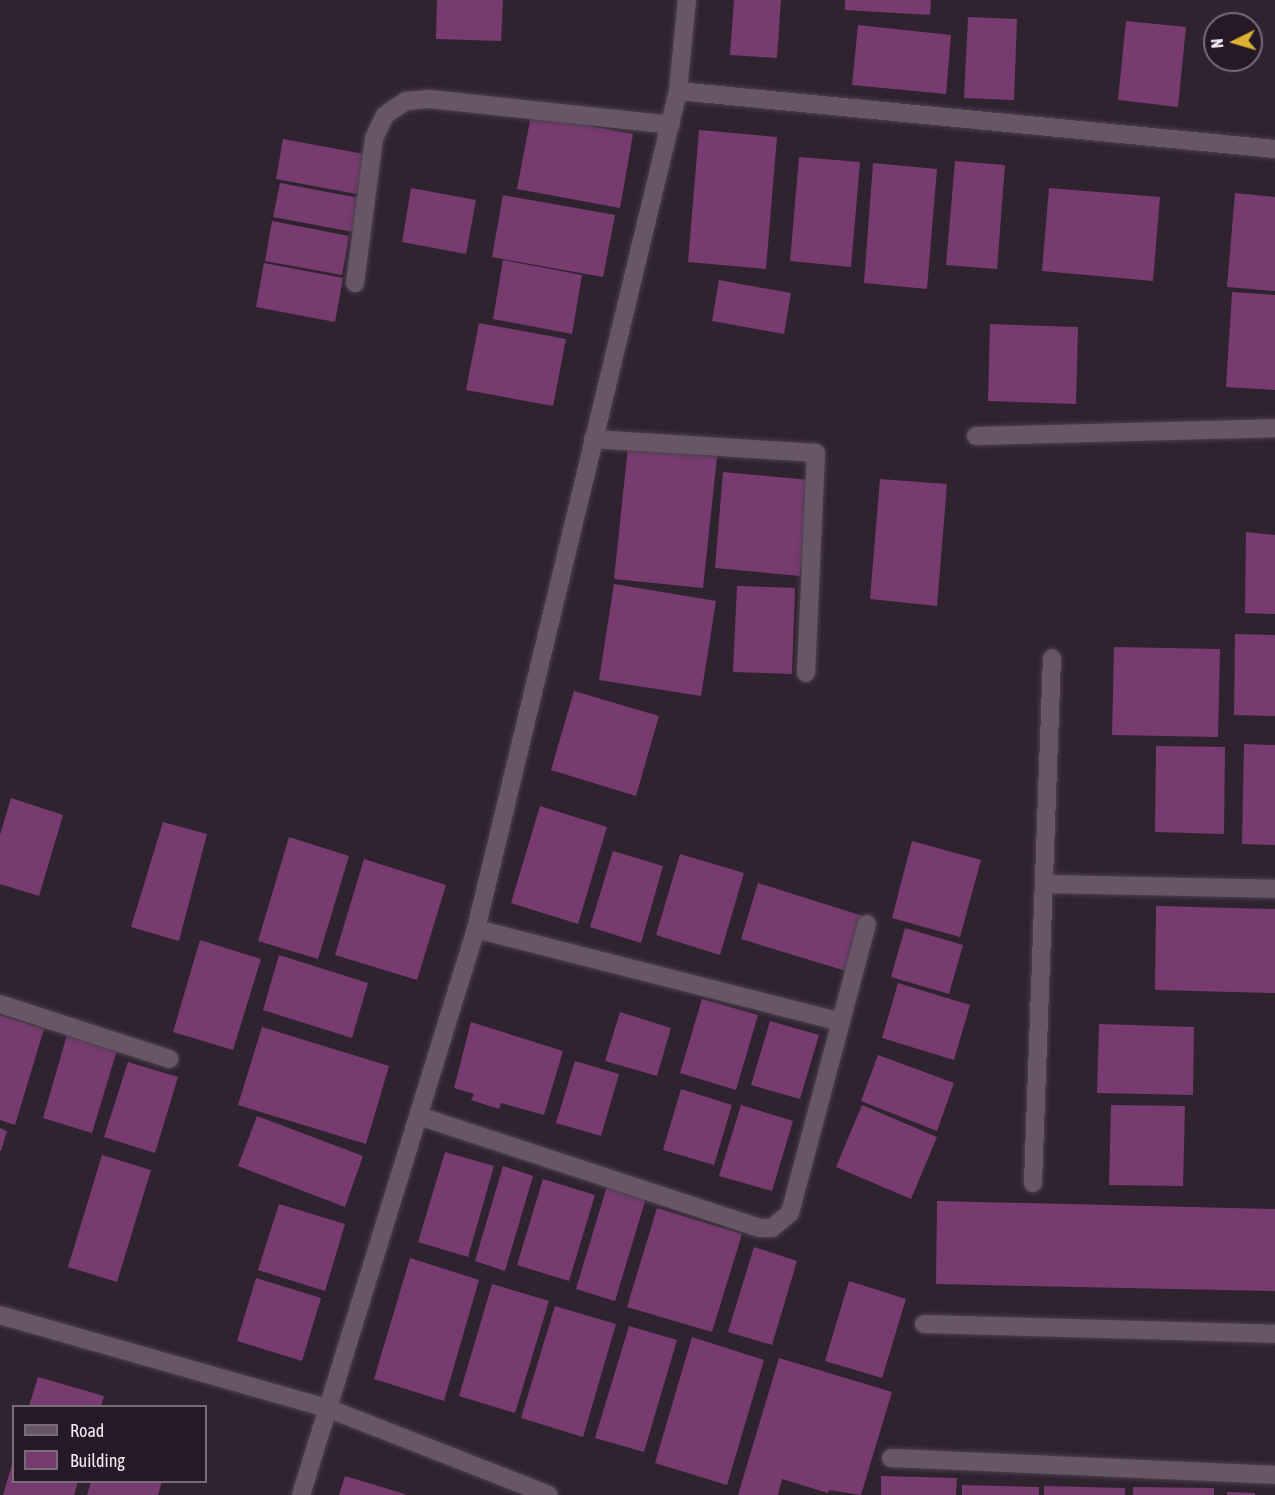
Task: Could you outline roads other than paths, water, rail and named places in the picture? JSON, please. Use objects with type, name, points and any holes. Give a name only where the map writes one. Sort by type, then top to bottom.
[{"type":"street","points":[[301,1495],[476,929],[671,125],[678,92],[687,0]]},
{"type":"street","points":[[678,92],[1275,149]]},
{"type":"street","points":[[355,283],[374,138],[385,115],[406,100],[429,99],[671,125]]},
{"type":"street","points":[[976,436],[1275,428]]},
{"type":"street","points":[[593,439],[816,453],[806,673]]},
{"type":"street","points":[[1033,1183],[1052,658]]},
{"type":"street","points":[[1044,884],[1275,889]]},
{"type":"street","points":[[419,1116],[760,1228],[772,1228],[790,1213],[867,924]]},
{"type":"street","points":[[476,929],[840,1022]]},
{"type":"street","points":[[0,1004],[169,1059]]},
{"type":"street","points":[[0,1315],[327,1408],[549,1495]]},
{"type":"street","points":[[924,1324],[1275,1334]]},
{"type":"street","points":[[891,1458],[1275,1475]]}]
